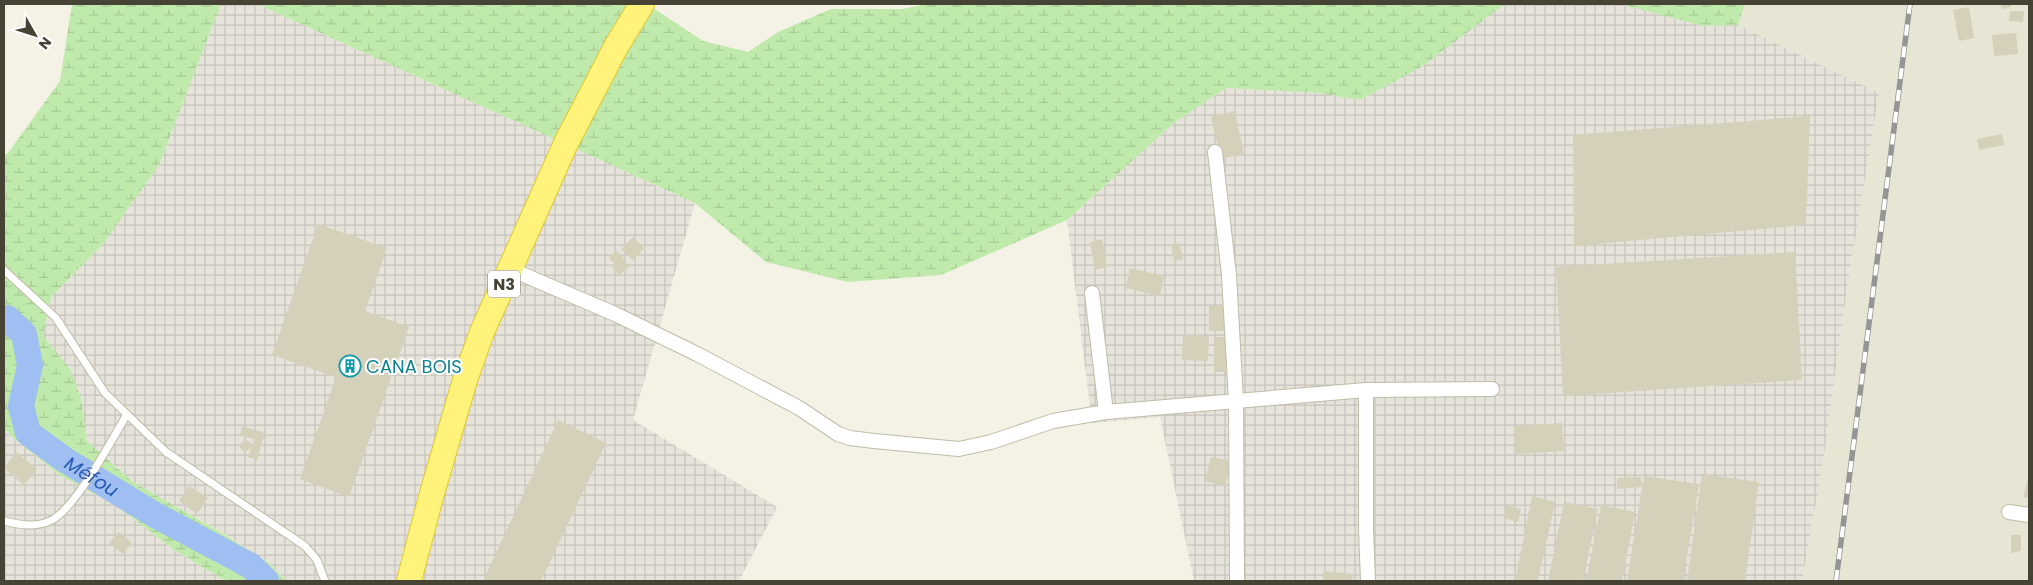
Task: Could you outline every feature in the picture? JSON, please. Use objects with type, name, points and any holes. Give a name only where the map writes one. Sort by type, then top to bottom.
[{"type":"highway","name":"N3","points":[[409,581],[431,496],[465,380],[482,332],[574,127],[617,45],[642,4]]},
{"type":"street","points":[[1215,152],[1229,275],[1236,401],[1237,581]]},
{"type":"street","points":[[510,269],[614,314],[697,354],[799,408],[838,434],[850,438],[959,448],[991,442],[1053,422],[1106,412],[1366,390],[1492,389]]},
{"type":"street","points":[[1092,292],[1106,412]]},
{"type":"street","points":[[1366,390],[1368,581]]},
{"type":"street","points":[[2009,512],[2029,515]]},
{"type":"lane","points":[[6,272],[56,318],[105,394],[166,452],[305,546],[317,560],[325,581]]},
{"type":"lane","points":[[4,521],[31,526],[52,520],[68,507],[127,414]]},
{"type":"shaded area","points":[[221,4],[257,4],[695,203],[633,420],[777,507],[739,581],[286,581],[269,563],[225,534],[133,482],[87,441],[81,398],[43,336],[51,297],[103,244],[159,165]]},
{"type":"shaded area","points":[[1505,4],[1620,4],[1703,26],[1738,25],[1879,93],[1846,295],[1824,456],[1802,581],[1194,581],[1160,417],[1092,423],[1067,220],[1174,123],[1226,88],[1319,93],[1360,100],[1423,66]]},
{"type":"shaded area","points":[[1745,4],[2029,4],[2029,581],[1802,581],[1824,456],[1846,295],[1879,93],[1738,25]]},
{"type":"shaded area","points":[[4,427],[12,437],[61,476],[117,506],[174,550],[226,581],[4,581]]},
{"type":"green space","points":[[72,4],[221,4],[159,165],[103,244],[51,297],[43,336],[70,369],[81,398],[87,441],[133,482],[224,534],[269,563],[286,581],[226,581],[174,550],[117,506],[61,476],[12,437],[4,427],[4,155],[8,153],[60,81]]},
{"type":"green space","points":[[257,4],[647,4],[703,41],[748,52],[778,32],[831,9],[903,9],[926,4],[1505,4],[1423,66],[1360,100],[1319,93],[1226,88],[1174,123],[1067,220],[941,275],[848,282],[766,262],[695,203]]},
{"type":"green space","points":[[1620,4],[1745,4],[1738,25],[1703,26]]},
{"type":"building","points":[[2001,4],[2011,4],[2011,7],[2002,9]]},
{"type":"building","points":[[1969,7],[1974,38],[1959,41],[1953,10]]},
{"type":"building","points":[[2010,11],[2024,11],[2023,22],[2009,21]]},
{"type":"building","points":[[2016,33],[2018,54],[1994,56],[1992,35]]},
{"type":"building","points":[[1235,111],[1244,154],[1221,159],[1211,117]]},
{"type":"building","points":[[1810,116],[1806,225],[1574,246],[1573,135]]},
{"type":"building","points":[[2002,134],[2004,145],[1979,150],[1977,139]]},
{"type":"building","name":"CANA BOIS","points":[[318,224],[387,248],[365,311],[409,327],[349,497],[300,479],[336,377],[272,355]]},
{"type":"building","points":[[633,237],[644,248],[633,260],[621,249]]},
{"type":"building","points":[[1102,239],[1107,267],[1095,270],[1090,242]]},
{"type":"building","points":[[1179,243],[1183,259],[1174,261],[1171,245]]},
{"type":"building","points":[[616,250],[629,267],[619,275],[612,267],[615,264],[609,258]]},
{"type":"building","points":[[1795,252],[1802,380],[1563,396],[1556,267]]},
{"type":"building","points":[[1130,268],[1164,276],[1160,296],[1126,288]]},
{"type":"building","points":[[1209,306],[1227,306],[1227,331],[1209,331]]},
{"type":"building","points":[[1183,335],[1209,336],[1208,361],[1182,360]]},
{"type":"building","points":[[1214,337],[1227,337],[1229,372],[1214,372]]},
{"type":"building","points":[[558,420],[606,443],[541,581],[483,581]]},
{"type":"building","points":[[1562,423],[1564,451],[1515,454],[1514,426]]},
{"type":"building","points":[[242,426],[265,433],[257,460],[248,457],[251,448],[245,452],[240,448],[241,443],[246,440],[250,442],[252,447],[254,439],[240,435]]},
{"type":"building","points":[[16,452],[37,469],[24,485],[4,468]]},
{"type":"building","points":[[1211,457],[1231,461],[1225,486],[1205,481]]},
{"type":"building","points":[[1702,474],[1759,482],[1745,581],[1687,581]]},
{"type":"building","points":[[2029,475],[2029,498],[2023,497]]},
{"type":"building","points":[[1644,476],[1699,484],[1683,581],[1627,581]]},
{"type":"building","points":[[1641,477],[1642,487],[1617,489],[1617,478]]},
{"type":"building","points":[[189,486],[208,498],[197,514],[179,501]]},
{"type":"building","points":[[1532,496],[1555,502],[1538,581],[1515,581]]},
{"type":"building","points":[[1564,502],[1598,509],[1583,581],[1548,581]]},
{"type":"building","points":[[1506,505],[1521,509],[1518,522],[1503,518]]},
{"type":"building","points":[[1601,505],[1635,512],[1622,581],[1586,581]]},
{"type":"building","points":[[119,532],[132,543],[123,554],[109,543]]},
{"type":"building","points":[[2011,535],[2021,535],[2021,551],[2011,553]]},
{"type":"building","points":[[1324,571],[1353,574],[1352,581],[1323,581]]},
{"type":"waterway","name":"Méfou","points":[[4,318],[7,318],[24,334],[30,365],[21,406],[28,433],[65,460],[155,515],[251,566],[266,581]]},
{"type":"railway","points":[[1836,581],[1910,4]]},
{"type":"place","name":"CANA BOIS","points":[[350,366]]}]
